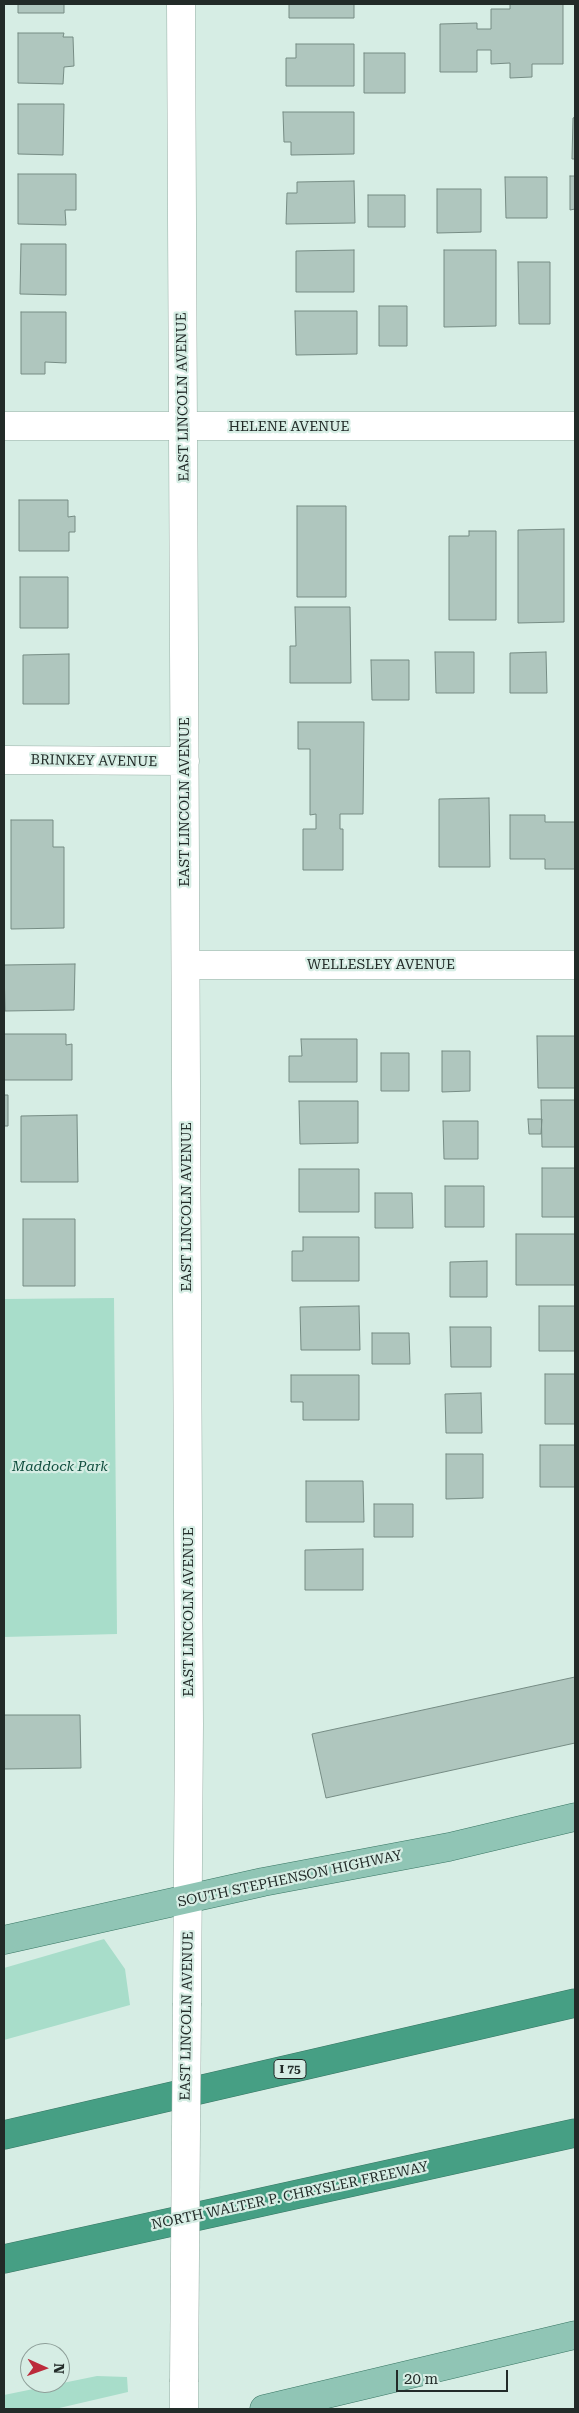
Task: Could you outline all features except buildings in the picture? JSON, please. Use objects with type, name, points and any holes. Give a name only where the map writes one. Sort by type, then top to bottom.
[{"type":"highway","name":"I 75","points":[[4,2135],[575,2003]]},
{"type":"highway","name":"NORTH WALTER P. CHRYSLER FREEWAY","points":[[4,2259],[575,2133]]},
{"type":"main road","name":"SOUTH STEPHENSON HIGHWAY","points":[[4,1940],[263,1882],[449,1847],[575,1817]]},
{"type":"main road","points":[[264,2409],[575,2335]]},
{"type":"street","name":"EAST LINCOLN AVENUE","points":[[181,4],[188,1899],[184,2409]]},
{"type":"street","name":"HELENE AVENUE","points":[[4,426],[575,426]]},
{"type":"street","name":"BRINKEY AVENUE","points":[[4,760],[185,762]]},
{"type":"street","name":"WELLESLEY AVENUE","points":[[186,966],[575,965]]},
{"type":"green space","name":"Maddock Park","points":[[114,1298],[117,1634],[4,1637],[4,1299]]},
{"type":"green space","points":[[104,1939],[125,1969],[130,2005],[4,2040],[4,1968]]},
{"type":"green space","points":[[97,2376],[127,2377],[128,2392],[55,2409],[4,2409],[4,2395],[20,2392],[70,2393],[70,2382]]}]
